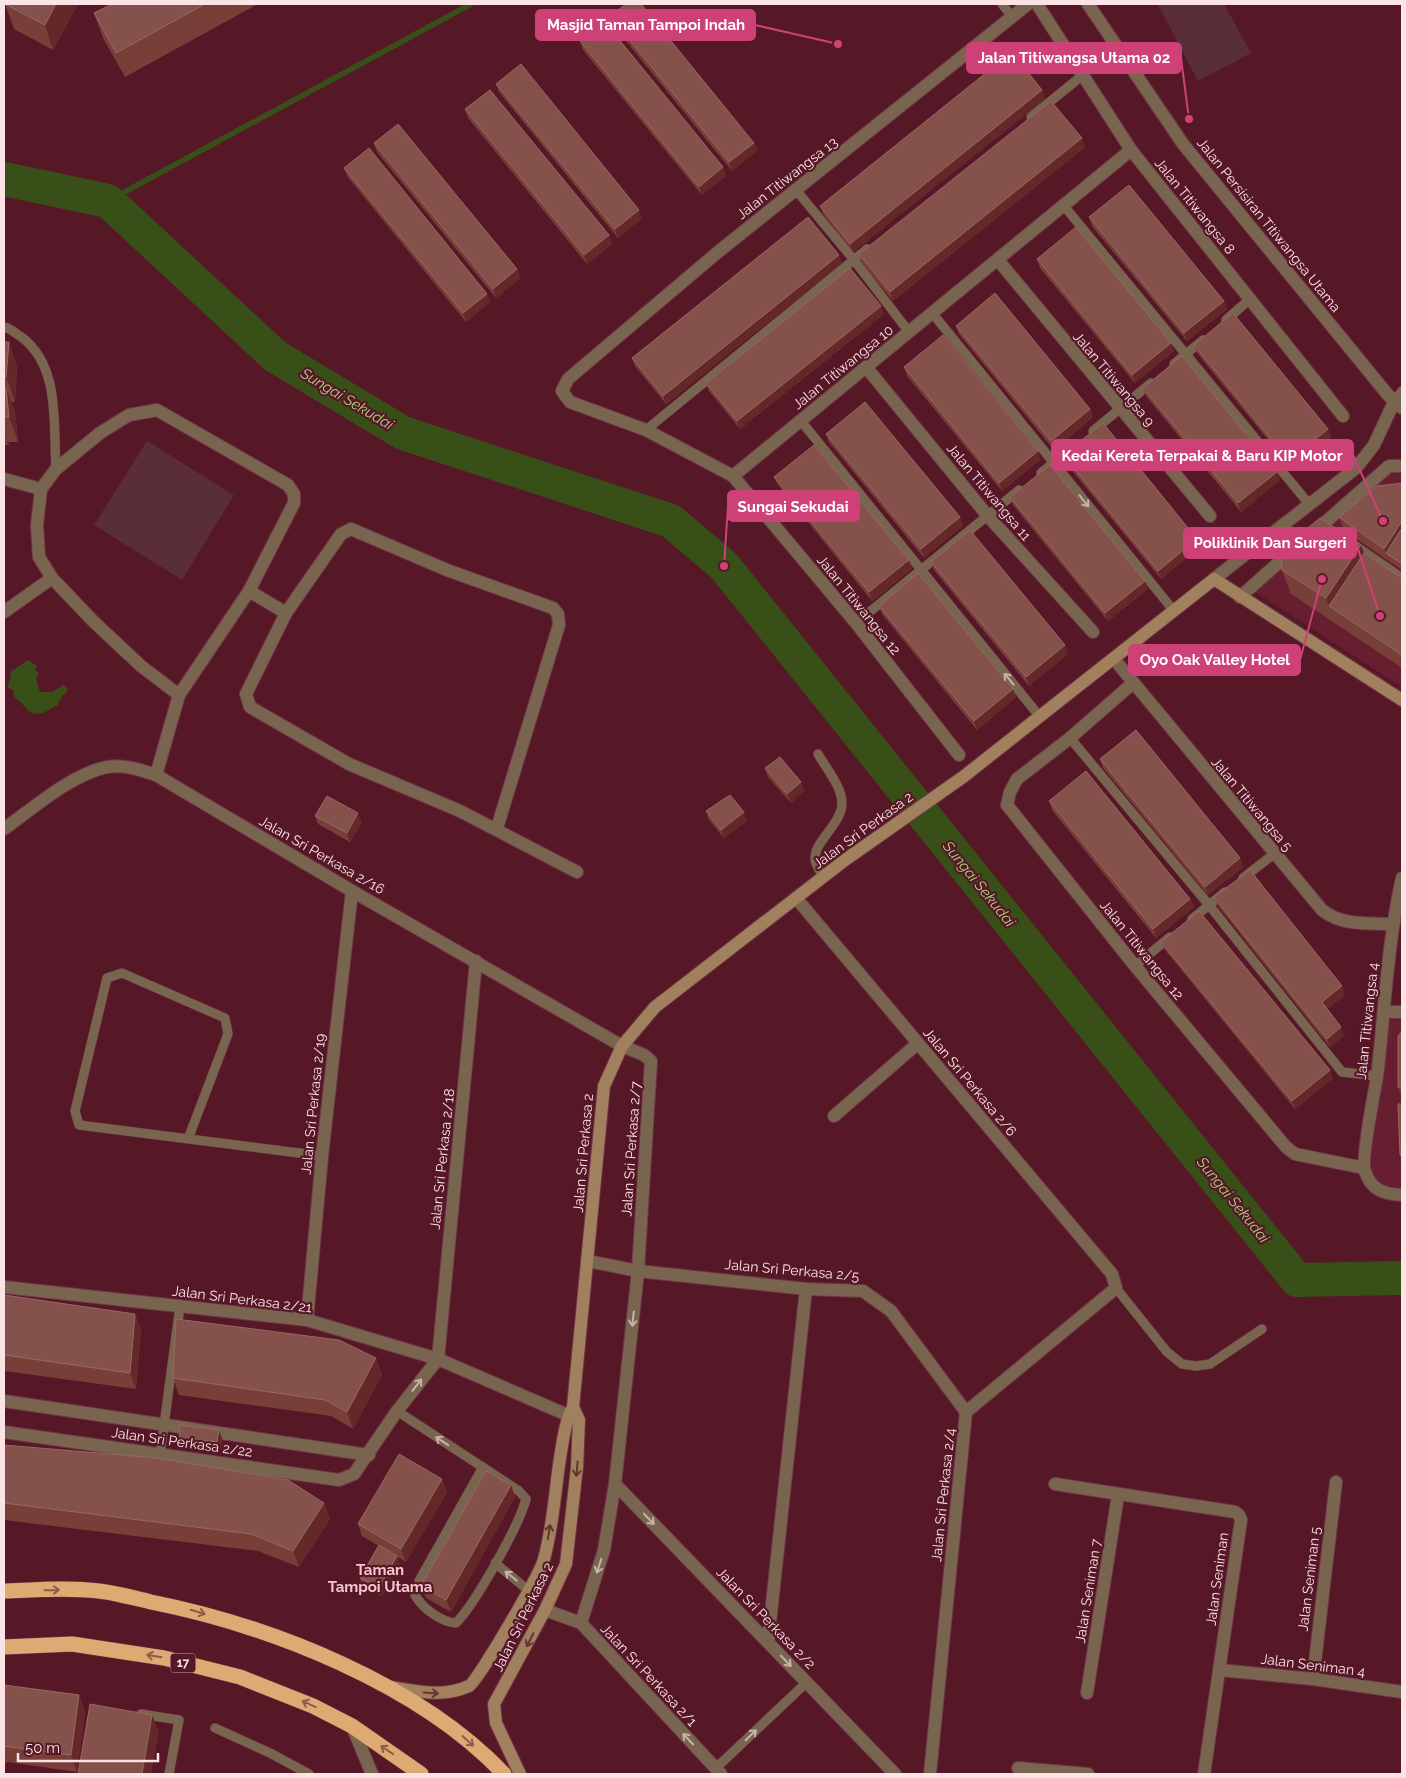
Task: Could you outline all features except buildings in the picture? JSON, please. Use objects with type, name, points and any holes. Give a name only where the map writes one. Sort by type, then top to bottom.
[{"type":"highway","points":[[4,1591],[99,1591],[188,1609],[265,1632],[351,1669],[404,1697],[460,1733],[504,1774]]},
{"type":"highway","name":"17","points":[[4,1647],[72,1644],[164,1658],[240,1677],[313,1706],[352,1726],[421,1774]]},
{"type":"street","name":"Jalan Titiwangsa 13","points":[[646,430],[570,402],[562,391],[568,379],[718,252],[1028,4]]},
{"type":"street","name":"Jalan Titiwangsa 8","points":[[1037,4],[1131,150],[1343,416]]},
{"type":"street","name":"Jalan Persisiran Titiwangsa Utama","points":[[1088,4],[1183,144],[1398,405]]},
{"type":"street","name":"Jalan Titiwangsa 10","points":[[732,476],[933,314],[1131,150]]},
{"type":"street","name":"Jalan Titiwangsa 9","points":[[998,260],[1210,516]]},
{"type":"street","name":"Jalan Titiwangsa 11","points":[[866,368],[987,515],[1093,632]]},
{"type":"street","name":"Jalan Sri Perkasa 2","points":[[383,1686],[436,1694],[454,1692],[472,1685],[493,1652],[544,1561],[574,1414],[604,1086],[622,1046],[655,1007],[823,877],[964,777],[1356,468],[1374,445],[1398,405]]},
{"type":"street","points":[[156,775],[179,695],[249,591],[294,503],[294,494],[288,485],[157,410],[129,415],[100,433],[56,469],[41,489],[37,525],[39,557],[52,578],[92,621],[141,666],[179,695]]},
{"type":"street","points":[[646,430],[732,476]]},
{"type":"street","points":[[1240,597],[1327,526],[1389,466],[1402,466]]},
{"type":"street","name":"Jalan Titiwangsa 12","points":[[732,476],[856,623],[958,754]]},
{"type":"street","points":[[4,479],[41,489]]},
{"type":"street","points":[[496,828],[560,625],[558,614],[553,608],[447,570],[351,529],[341,534],[286,613],[246,694],[250,707],[349,764],[496,828],[577,872]]},
{"type":"street","points":[[4,612],[52,578]]},
{"type":"street","points":[[1214,579],[1402,700]]},
{"type":"street","points":[[249,591],[286,613]]},
{"type":"street","name":"Jalan Titiwangsa 5","points":[[1114,659],[1322,910],[1332,918],[1346,922],[1392,924]]},
{"type":"street","name":"Jalan Titiwangsa 12","points":[[1133,683],[1070,738],[1017,779],[1010,792],[1007,805],[1135,966],[1286,1147],[1295,1154],[1364,1168]]},
{"type":"street","name":"Jalan Sri Perkasa 2/16","points":[[4,829],[82,775],[108,767],[135,768],[156,775],[352,891],[622,1046]]},
{"type":"street","name":"Jalan Titiwangsa 4","points":[[1364,1168],[1377,1076],[1392,924],[1402,878]]},
{"type":"street","name":"Jalan Sri Perkasa 2/19","points":[[308,1320],[322,1156],[352,891]]},
{"type":"street","name":"Jalan Sri Perkasa 2/6","points":[[796,898],[1112,1274],[1116,1288]]},
{"type":"street","name":"Jalan Sri Perkasa 2/18","points":[[438,1359],[476,961]]},
{"type":"street","points":[[1384,1012],[1402,1012]]},
{"type":"street","points":[[834,1116],[917,1044]]},
{"type":"street","name":"Jalan Sri Perkasa 2/7","points":[[622,1046],[644,1055],[651,1061],[652,1067],[638,1271]]},
{"type":"street","points":[[1364,1168],[1370,1184],[1384,1194],[1402,1195]]},
{"type":"street","name":"Jalan Sri Perkasa 2/5","points":[[588,1261],[638,1271],[806,1289],[864,1291],[891,1311],[966,1412]]},
{"type":"street","points":[[581,1623],[604,1550],[615,1484],[638,1271]]},
{"type":"street","name":"Jalan Sri Perkasa 2/21","points":[[4,1286],[308,1320],[438,1359],[574,1414]]},
{"type":"street","name":"Jalan Sri Perkasa 2/4","points":[[930,1774],[966,1412],[1116,1288]]},
{"type":"street","points":[[768,1641],[806,1289]]},
{"type":"street","points":[[4,1400],[369,1455],[397,1411],[438,1359]]},
{"type":"street","name":"Jalan Sri Perkasa 2","points":[[520,1774],[496,1723],[494,1704],[545,1610],[566,1564],[578,1467],[574,1414]]},
{"type":"street","name":"Jalan Sri Perkasa 2/22","points":[[4,1432],[339,1480],[354,1474],[369,1455]]},
{"type":"street","name":"Jalan Seniman 5","points":[[1313,1679],[1336,1482]]},
{"type":"street","name":"Jalan Sri Perkasa 2/2","points":[[615,1484],[895,1774]]},
{"type":"street","name":"Jalan Seniman","points":[[1056,1484],[1234,1512],[1239,1515],[1241,1520],[1204,1774]]},
{"type":"street","name":"Jalan Seniman 7","points":[[1087,1693],[1118,1495]]},
{"type":"street","name":"Jalan Sri Perkasa 2/1","points":[[545,1610],[581,1623],[719,1771]]},
{"type":"street","name":"Jalan Seniman 4","points":[[1219,1670],[1313,1679],[1402,1692]]},
{"type":"street","points":[[352,1726],[372,1774]]},
{"type":"street","points":[[1018,1768],[1088,1774]]},
{"type":"lane","points":[[1002,4],[1012,17]]},
{"type":"lane","points":[[1022,124],[1083,75]]},
{"type":"lane","points":[[796,190],[854,260],[909,332]]},
{"type":"lane","points":[[1064,206],[1309,504]]},
{"type":"lane","points":[[646,430],[877,242]]},
{"type":"lane","points":[[1164,372],[1250,299]]},
{"type":"lane","points":[[933,314],[1174,611]]},
{"type":"lane","points":[[4,327],[26,341],[40,356],[50,378],[56,469]]},
{"type":"lane","points":[[856,623],[1157,378]]},
{"type":"lane","points":[[1398,405],[1402,390]]},
{"type":"lane","points":[[801,421],[1040,717]]},
{"type":"lane","points":[[1347,540],[1402,578]]},
{"type":"lane","points":[[1070,738],[1209,905],[1342,1072],[1377,1076]]},
{"type":"lane","points":[[818,754],[840,792],[842,802],[840,814],[816,852],[815,860],[823,877]]},
{"type":"lane","points":[[1135,966],[1274,854]]},
{"type":"lane","points":[[188,1139],[228,1034],[225,1018],[122,973],[107,978],[75,1111],[79,1125],[188,1139],[322,1156]]},
{"type":"lane","points":[[1116,1288],[1168,1352],[1182,1364],[1196,1366],[1210,1364],[1262,1329]]},
{"type":"lane","points":[[160,1455],[180,1306]]},
{"type":"lane","points":[[397,1411],[483,1467],[519,1491],[526,1499],[523,1509],[495,1563],[464,1616],[456,1623],[448,1622],[420,1603],[415,1595],[419,1581],[483,1467]]},
{"type":"lane","points":[[495,1563],[528,1590]]},
{"type":"lane","points":[[719,1771],[806,1682]]},
{"type":"lane","points":[[134,1713],[179,1720],[169,1774]]},
{"type":"lane","points":[[215,1728],[270,1753],[309,1774]]},
{"type":"shaded area","points":[[1224,4],[1251,53],[1198,81],[1158,5]]},
{"type":"shaded area","points":[[147,441],[234,495],[182,580],[94,525]]},
{"type":"shaded area","points":[[1392,472],[1402,474],[1402,687],[1255,592]]},
{"type":"shaded area","points":[[28,660],[38,667],[35,669],[39,674],[36,679],[40,692],[53,692],[64,684],[68,690],[58,705],[43,713],[30,712],[15,698],[13,690],[7,687],[11,677],[10,672]]},
{"type":"shaded area","points":[[1390,1020],[1402,1020],[1402,1188],[1387,1188],[1376,1179],[1370,1167]]},
{"type":"waterway","points":[[108,201],[471,4]]},
{"type":"waterway","name":"Sungai Sekudai","points":[[4,179],[108,201],[275,356],[403,433],[671,521],[724,566],[1297,1280],[1402,1278]]},
{"type":"place","name":"Masjid Taman Tampoi Indah","points":[[838,44]]},
{"type":"place","name":"Jalan Titiwangsa Utama 02","points":[[1189,119]]},
{"type":"place","name":"Kedai Kereta Terpakai & Baru KIP Motor","points":[[1383,521]]},
{"type":"place","name":"Sungai Sekudai","points":[[724,566]]},
{"type":"place","name":"Oyo Oak Valley Hotel","points":[[1322,579]]},
{"type":"place","name":"Poliklinik Dan Surgeri","points":[[1380,616]]},
{"type":"district","name":"Taman Tampoi Utama","points":[[380,1578]]}]
